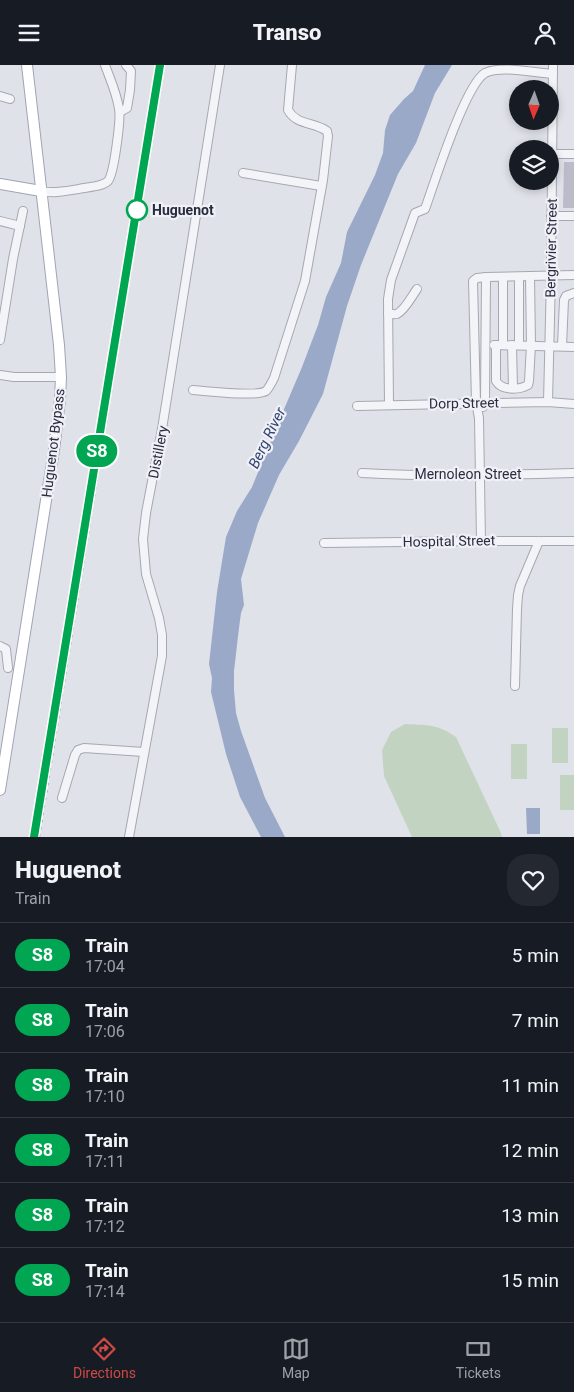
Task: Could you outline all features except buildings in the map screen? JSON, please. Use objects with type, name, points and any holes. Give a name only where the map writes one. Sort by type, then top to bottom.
[{"type":"main road","name":"Huguenot Bypass","points":[[0,790],[2,766],[54,450],[60,399],[59,345],[27,65]]},
{"type":"main road","points":[[0,184],[41,191]]},
{"type":"street","points":[[41,191],[50,193],[70,191],[104,184],[112,176],[120,112],[105,65]]},
{"type":"street","points":[[120,112],[127,108],[130,90],[131,71],[126,65]]},
{"type":"street","name":"Distillery","points":[[129,837],[162,656],[162,635],[159,619],[145,566],[143,539],[146,513],[162,429],[220,65]]},
{"type":"street","points":[[193,390],[249,394],[267,391],[274,377],[305,281],[328,137],[327,131],[322,127],[298,121],[288,110],[292,65]]},
{"type":"street","name":"Bergrivier Street","points":[[551,140],[553,65]]},
{"type":"street","points":[[389,405],[388,299],[391,280],[415,213],[425,209],[454,128],[471,91],[485,72],[521,69],[553,74]]},
{"type":"street","points":[[0,96],[10,99]]},
{"type":"street","points":[[559,154],[574,154]]},
{"type":"street","points":[[243,173],[321,186]]},
{"type":"street","name":"Bergrivier Street","points":[[548,402],[551,190]]},
{"type":"street","points":[[0,340],[23,211]]},
{"type":"street","points":[[551,215],[574,216]]},
{"type":"street","points":[[0,221],[20,226]]},
{"type":"street","points":[[481,541],[479,418],[476,403],[473,281],[477,278],[486,277],[574,275]]},
{"type":"street","points":[[479,418],[485,402],[486,277]]},
{"type":"street","points":[[502,277],[500,345],[496,381],[501,387],[513,388],[524,387],[528,385],[529,381],[531,345],[530,277]]},
{"type":"street","points":[[513,388],[519,277]]},
{"type":"street","points":[[388,313],[397,314],[403,309],[417,289]]},
{"type":"street","points":[[562,346],[564,300],[566,296],[574,293]]},
{"type":"street","points":[[475,346],[531,345],[574,347]]},
{"type":"street","points":[[0,375],[14,377],[60,377]]},
{"type":"street","name":"Dorp Street","points":[[358,406],[485,402],[573,403]]},
{"type":"street","name":"Mernoleon Street","points":[[362,473],[480,475],[574,473]]},
{"type":"street","points":[[515,686],[516,609],[518,595],[539,541]]},
{"type":"street","name":"Hospital Street","points":[[324,543],[574,541]]},
{"type":"street","points":[[0,646],[6,649],[8,668]]},
{"type":"street","points":[[62,798],[78,750],[84,748],[144,752]]},
{"type":"green space","points":[[405,724],[438,727],[456,737],[502,837],[412,837],[384,776],[382,750],[391,732]]},
{"type":"green space","points":[[552,728],[568,728],[568,763],[552,763]]},
{"type":"green space","points":[[511,744],[527,744],[527,779],[511,779]]},
{"type":"green space","points":[[560,775],[574,775],[574,810],[560,810]]},
{"type":"water","points":[[425,65],[452,65],[435,93],[416,143],[398,174],[361,265],[347,306],[323,394],[279,475],[258,523],[241,579],[244,605],[241,613],[234,671],[236,713],[265,798],[285,837],[261,837],[240,797],[226,754],[211,692],[212,678],[209,664],[217,592],[226,537],[237,511],[252,487],[302,367],[318,325],[326,297],[341,263],[347,232],[375,175],[383,153],[385,130],[390,115],[413,91]]},
{"type":"water","points":[[526,808],[540,808],[540,834],[527,834]]},
{"type":"railway","points":[[39,837],[164,65]]},
{"type":"train","name":"S8","points":[[34,837],[160,65]]},
{"type":"place","name":"Huguenot","points":[[137,210]]},
{"type":"water label","name":"Berg River","points":[[267,438]]}]
